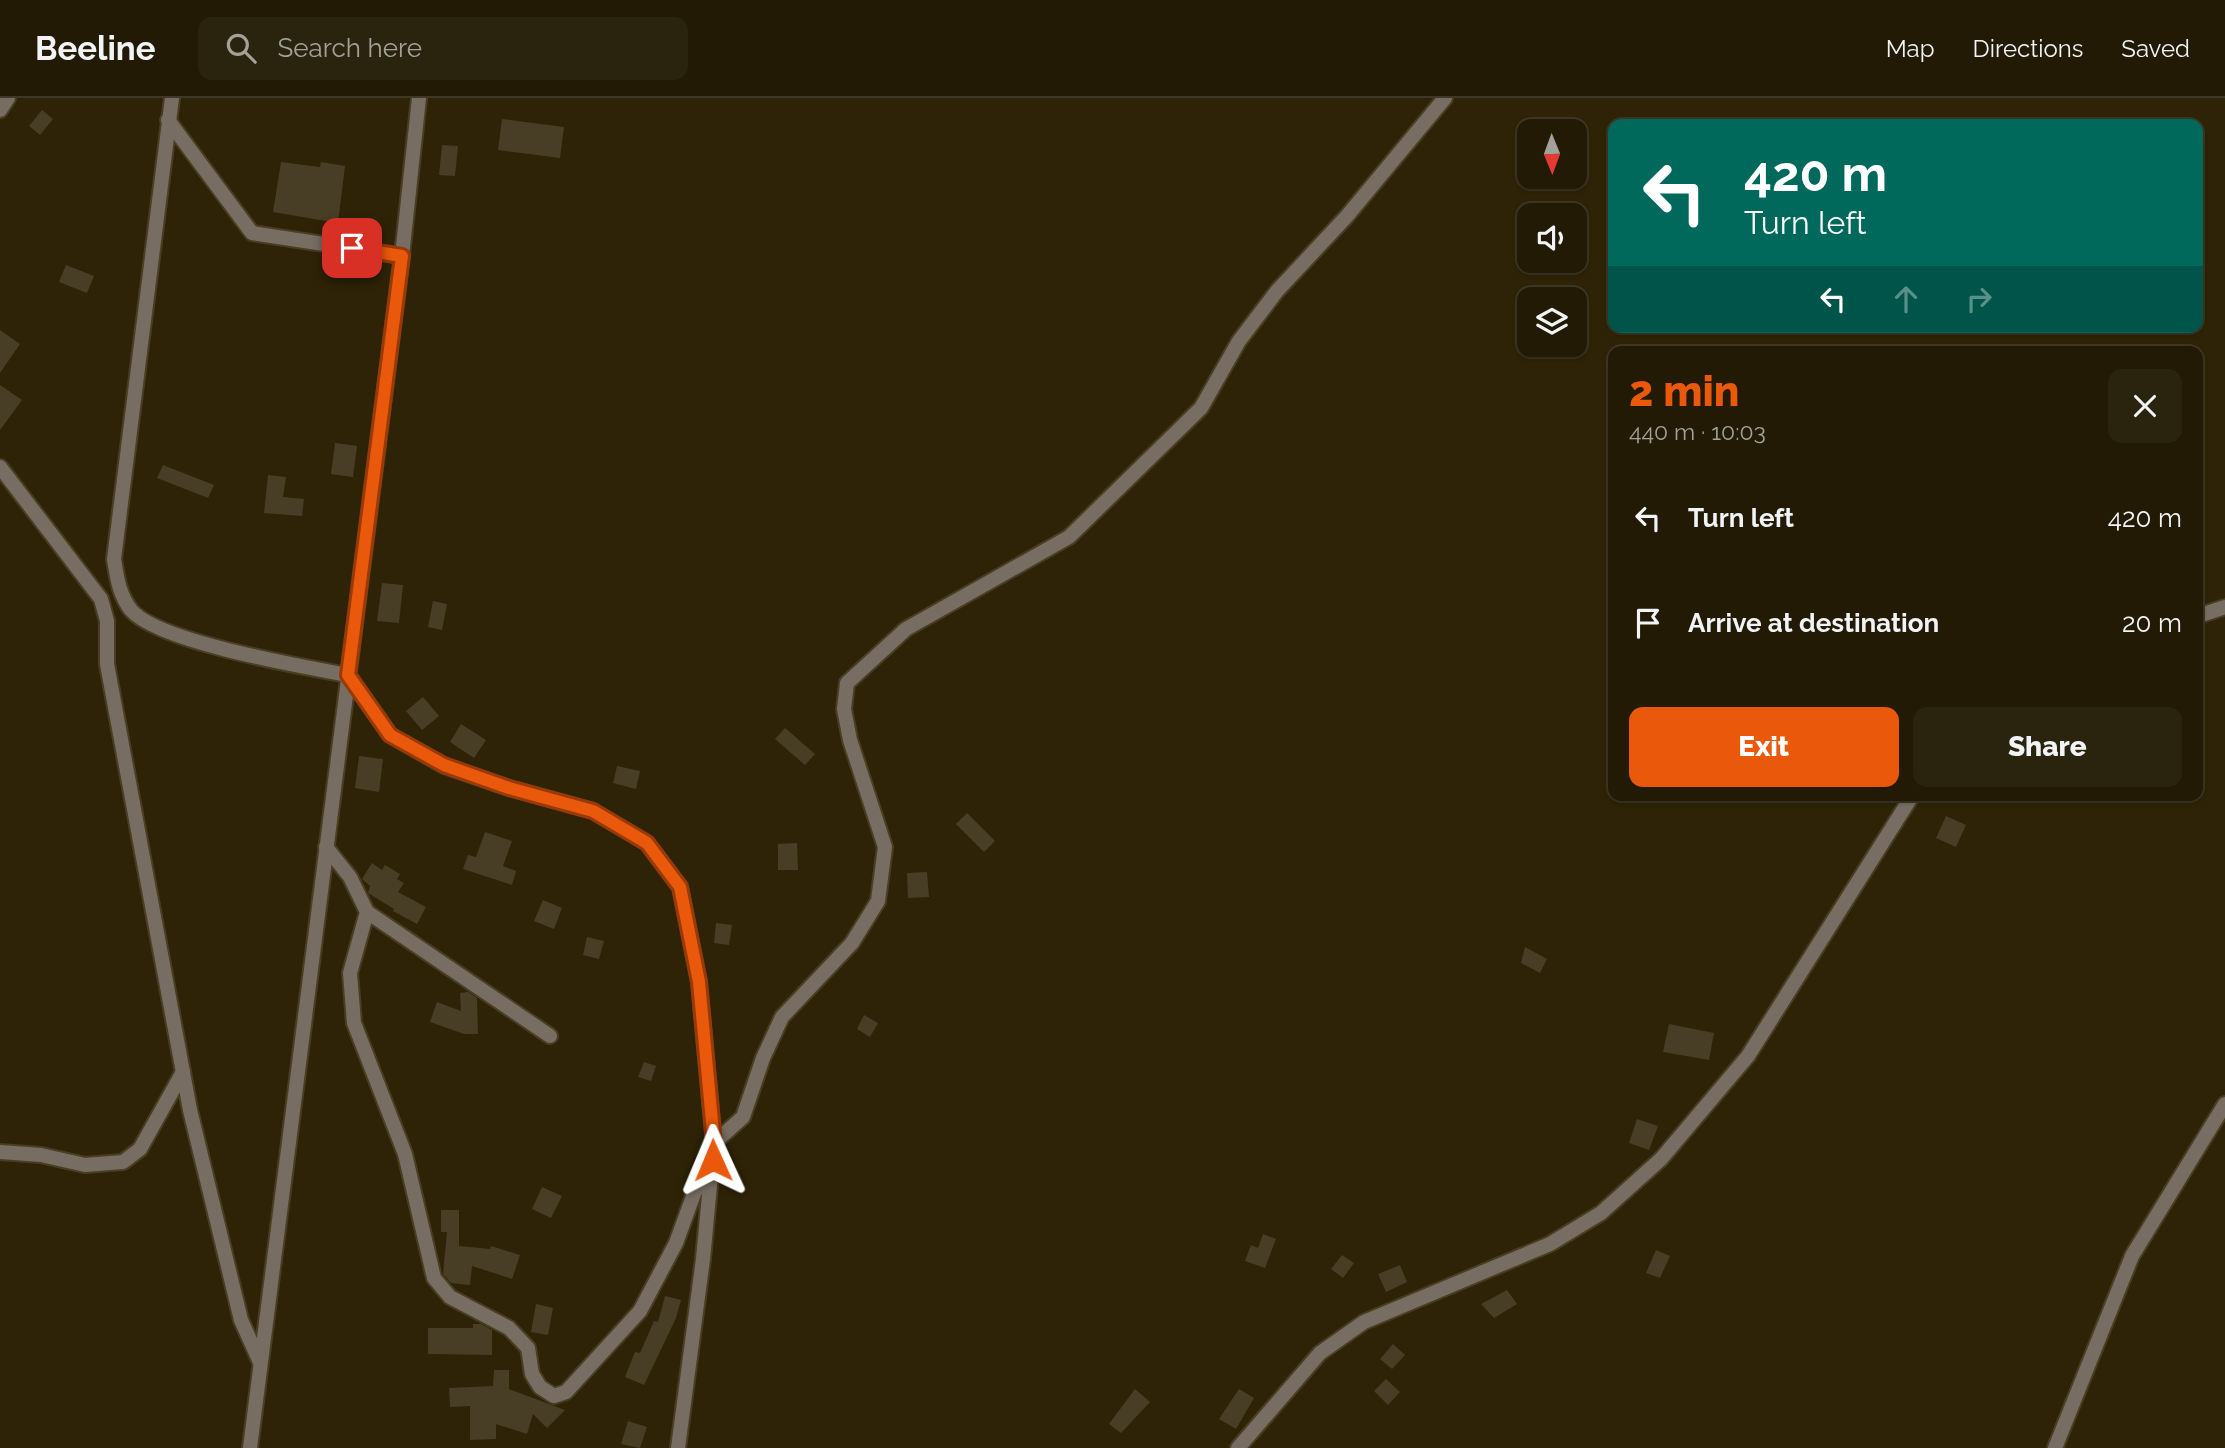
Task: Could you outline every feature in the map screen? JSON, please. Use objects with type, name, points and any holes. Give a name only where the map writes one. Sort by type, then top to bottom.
[{"type":"street","points":[[0,110],[8,98]]},
{"type":"street","points":[[172,98],[114,559],[119,592],[133,612],[166,629],[277,662],[348,675],[390,735],[444,765],[509,788],[593,811],[647,843],[680,887],[699,982],[714,1143],[697,1312],[678,1448]]},
{"type":"street","points":[[250,1448],[402,256],[419,98]]},
{"type":"street","points":[[714,1143],[743,1117],[763,1058],[782,1017],[852,943],[878,901],[886,847],[850,740],[844,709],[847,683],[906,629],[1069,537],[1201,408],[1239,341],[1278,291],[1347,216],[1445,98]]},
{"type":"street","points":[[168,120],[252,233],[402,256]]},
{"type":"street","points":[[0,467],[101,599],[107,621],[107,664],[183,1072],[241,1320],[260,1362]]},
{"type":"street","points":[[101,599],[119,592]]},
{"type":"street","points":[[2203,614],[2225,607]]},
{"type":"street","points":[[1238,1448],[1320,1353],[1364,1322],[1550,1244],[1601,1213],[1661,1159],[1748,1056],[1909,801]]},
{"type":"street","points":[[326,847],[350,877],[367,912],[550,1036]]},
{"type":"street","points":[[367,912],[350,973],[354,1023],[405,1154],[434,1278],[450,1297],[509,1328],[528,1348],[532,1374],[540,1387],[554,1396],[566,1392],[640,1311],[676,1243],[695,1191],[711,1177]]},
{"type":"street","points":[[0,1152],[41,1155],[85,1165],[123,1162],[140,1149],[183,1072]]},
{"type":"street","points":[[2055,1448],[2133,1256],[2225,1104]]},
{"type":"building","points":[[42,110],[53,119],[40,135],[29,126]]},
{"type":"building","points":[[502,119],[564,127],[560,158],[498,150]]},
{"type":"building","points":[[442,145],[458,146],[455,176],[439,175]]},
{"type":"building","points":[[281,162],[320,167],[321,162],[345,166],[338,223],[273,212]]},
{"type":"building","points":[[66,265],[94,276],[87,293],[59,282]]},
{"type":"building","points":[[0,330],[20,344],[0,373]]},
{"type":"building","points":[[0,385],[22,400],[0,430]]},
{"type":"building","points":[[335,443],[357,446],[353,477],[331,474]]},
{"type":"building","points":[[163,465],[214,485],[208,498],[157,478]]},
{"type":"building","points":[[268,475],[286,477],[283,497],[304,499],[302,516],[264,513]]},
{"type":"building","points":[[382,583],[403,585],[399,623],[377,621]]},
{"type":"building","points":[[433,601],[447,604],[442,630],[428,627]]},
{"type":"building","points":[[423,697],[439,716],[422,730],[406,711]]},
{"type":"building","points":[[461,724],[486,740],[474,758],[450,742]]},
{"type":"building","points":[[785,728],[815,754],[805,765],[775,739]]},
{"type":"building","points":[[359,756],[383,759],[379,792],[355,788]]},
{"type":"building","points":[[617,766],[640,771],[636,789],[613,783]]},
{"type":"building","points":[[967,813],[995,841],[984,852],[956,824]]},
{"type":"building","points":[[1946,816],[1966,825],[1956,847],[1936,838]]},
{"type":"building","points":[[485,832],[512,841],[503,866],[516,871],[512,885],[463,869],[468,855],[476,857]]},
{"type":"building","points":[[797,843],[798,870],[778,870],[778,844]]},
{"type":"building","points":[[372,863],[382,870],[385,865],[400,874],[397,879],[404,883],[398,892],[426,907],[417,924],[368,893],[370,886],[362,879]]},
{"type":"building","points":[[927,872],[929,897],[908,898],[907,873]]},
{"type":"building","points":[[543,900],[562,908],[554,929],[534,921]]},
{"type":"building","points":[[716,923],[732,925],[729,945],[714,943]]},
{"type":"building","points":[[587,937],[604,941],[599,959],[583,955]]},
{"type":"building","points":[[1525,947],[1547,959],[1540,973],[1521,963]]},
{"type":"building","points":[[468,992],[477,998],[478,1034],[464,1034],[430,1022],[437,1002],[461,1011],[460,993]]},
{"type":"building","points":[[864,1015],[878,1023],[870,1037],[857,1029]]},
{"type":"building","points":[[1669,1024],[1714,1033],[1709,1060],[1663,1052]]},
{"type":"building","points":[[644,1062],[656,1066],[651,1081],[638,1077]]},
{"type":"building","points":[[1637,1119],[1658,1126],[1649,1150],[1629,1143]]},
{"type":"building","points":[[542,1187],[562,1196],[551,1218],[532,1209]]},
{"type":"building","points":[[441,1210],[459,1210],[459,1246],[490,1249],[491,1246],[520,1255],[512,1279],[472,1266],[470,1285],[451,1283],[443,1274],[447,1232],[441,1232]]},
{"type":"building","points":[[1263,1234],[1276,1239],[1265,1268],[1245,1261],[1251,1245],[1258,1248]]},
{"type":"building","points":[[1656,1250],[1670,1256],[1660,1278],[1646,1273]]},
{"type":"building","points":[[1342,1255],[1354,1263],[1343,1278],[1331,1269]]},
{"type":"building","points":[[1400,1265],[1407,1282],[1386,1292],[1378,1274]]},
{"type":"building","points":[[1507,1290],[1517,1304],[1494,1318],[1481,1304]]},
{"type":"building","points":[[665,1296],[681,1300],[676,1318],[644,1385],[625,1377],[635,1352],[640,1353],[654,1321],[658,1322]]},
{"type":"building","points":[[536,1304],[553,1308],[548,1335],[531,1332]]},
{"type":"building","points":[[473,1324],[481,1324],[492,1330],[492,1355],[428,1354],[428,1328],[473,1328]]},
{"type":"building","points":[[1393,1344],[1405,1355],[1392,1369],[1380,1359]]},
{"type":"building","points":[[494,1370],[509,1370],[509,1389],[565,1410],[547,1428],[533,1414],[527,1434],[496,1424],[496,1439],[470,1440],[470,1406],[450,1407],[449,1388],[493,1386]]},
{"type":"building","points":[[1386,1379],[1400,1392],[1388,1405],[1374,1391]]},
{"type":"building","points":[[1135,1389],[1150,1402],[1121,1433],[1109,1424]]},
{"type":"building","points":[[1239,1389],[1254,1398],[1236,1429],[1219,1419]]},
{"type":"building","points":[[628,1421],[647,1427],[640,1448],[621,1444]]},
{"type":"route","points":[[352,248],[402,256],[348,675],[390,735],[444,765],[509,788],[593,811],[647,843],[680,887],[699,982],[714,1143],[713,1160]]}]
